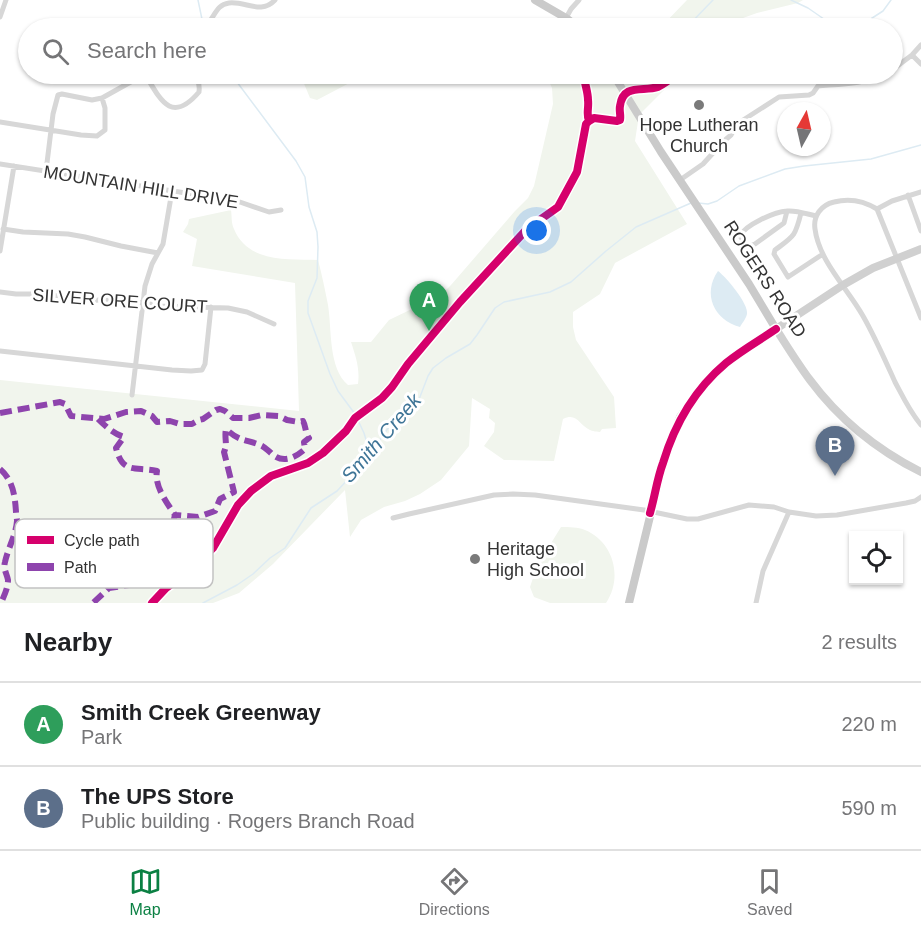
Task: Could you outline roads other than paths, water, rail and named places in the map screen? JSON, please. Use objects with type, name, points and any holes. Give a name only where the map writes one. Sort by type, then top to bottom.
[{"type":"main road","points":[[535,0],[566,18]]},
{"type":"main road","name":"ROGERS ROAD","points":[[620,84],[809,379],[854,428],[875,445],[921,472]]},
{"type":"main road","points":[[629,603],[663,463],[680,417],[699,390],[721,367],[843,285],[873,268],[921,249]]},
{"type":"street","points":[[0,16],[6,0]]},
{"type":"street","points":[[213,18],[217,10],[225,4],[264,8],[275,0]]},
{"type":"street","points":[[566,18],[579,0]]},
{"type":"street","points":[[903,62],[921,45]]},
{"type":"street","points":[[912,55],[921,64]]},
{"type":"street","points":[[46,171],[53,114],[58,95],[102,98],[127,84]]},
{"type":"street","points":[[151,84],[166,105],[176,108],[199,92],[200,84]]},
{"type":"street","points":[[680,180],[704,164],[731,135],[737,124],[779,97],[809,95],[818,86],[845,84]]},
{"type":"street","points":[[0,122],[97,136],[105,130],[105,108],[102,98]]},
{"type":"street","name":"MOUNTAIN HILL DRIVE","points":[[0,164],[237,201],[270,212],[281,210]]},
{"type":"street","points":[[0,251],[14,166]]},
{"type":"street","points":[[132,395],[145,286],[152,264],[163,244],[172,191]]},
{"type":"street","points":[[877,209],[892,201],[921,192]]},
{"type":"street","points":[[908,195],[921,231]]},
{"type":"street","points":[[921,318],[877,209],[860,201],[837,201],[821,208],[814,226],[823,254],[865,318],[902,396],[921,425]]},
{"type":"street","points":[[788,211],[784,223],[755,244],[747,247],[740,236],[743,230],[773,214],[788,211],[816,216]]},
{"type":"street","points":[[801,213],[796,233],[775,250],[774,254],[788,277],[823,254]]},
{"type":"street","points":[[3,229],[77,236],[158,253]]},
{"type":"street","name":"SILVER ORE COURT","points":[[0,292],[49,294],[82,301],[118,299],[181,308],[228,308],[247,312],[274,324]]},
{"type":"street","points":[[0,351],[172,370],[202,370],[205,364],[211,307]]},
{"type":"street","points":[[393,518],[494,495],[513,494],[535,495],[698,519],[749,505],[774,507],[816,516],[837,515],[909,503],[921,497]]},
{"type":"street","points":[[756,603],[763,571],[789,512]]},
{"type":"waterway","points":[[198,0],[202,18]]},
{"type":"waterway","name":"Smith Creek","points":[[696,18],[713,0]]},
{"type":"waterway","points":[[791,0],[822,18]]},
{"type":"waterway","points":[[872,18],[883,11],[891,0]]},
{"type":"waterway","points":[[238,84],[296,161],[305,177],[318,247],[317,278],[308,301],[308,313],[330,374],[338,391],[355,414],[370,453]]},
{"type":"waterway","points":[[698,203],[708,204],[717,201],[739,186],[785,169],[871,159],[921,145]]},
{"type":"waterway","name":"Smith Creek","points":[[203,603],[237,585],[285,548],[311,508],[337,491],[370,454],[391,424],[418,402],[433,368],[470,344],[495,308],[504,302],[550,292],[571,282],[636,227],[691,203]]},
{"type":"place","name":"Hope Lutheran Church","points":[[699,105]]},
{"type":"place","name":"Smith Creek Greenway","points":[[429,331]]},
{"type":"place","name":"The UPS Store","points":[[835,476]]},
{"type":"place","name":"Heritage High School","points":[[475,559]]}]
